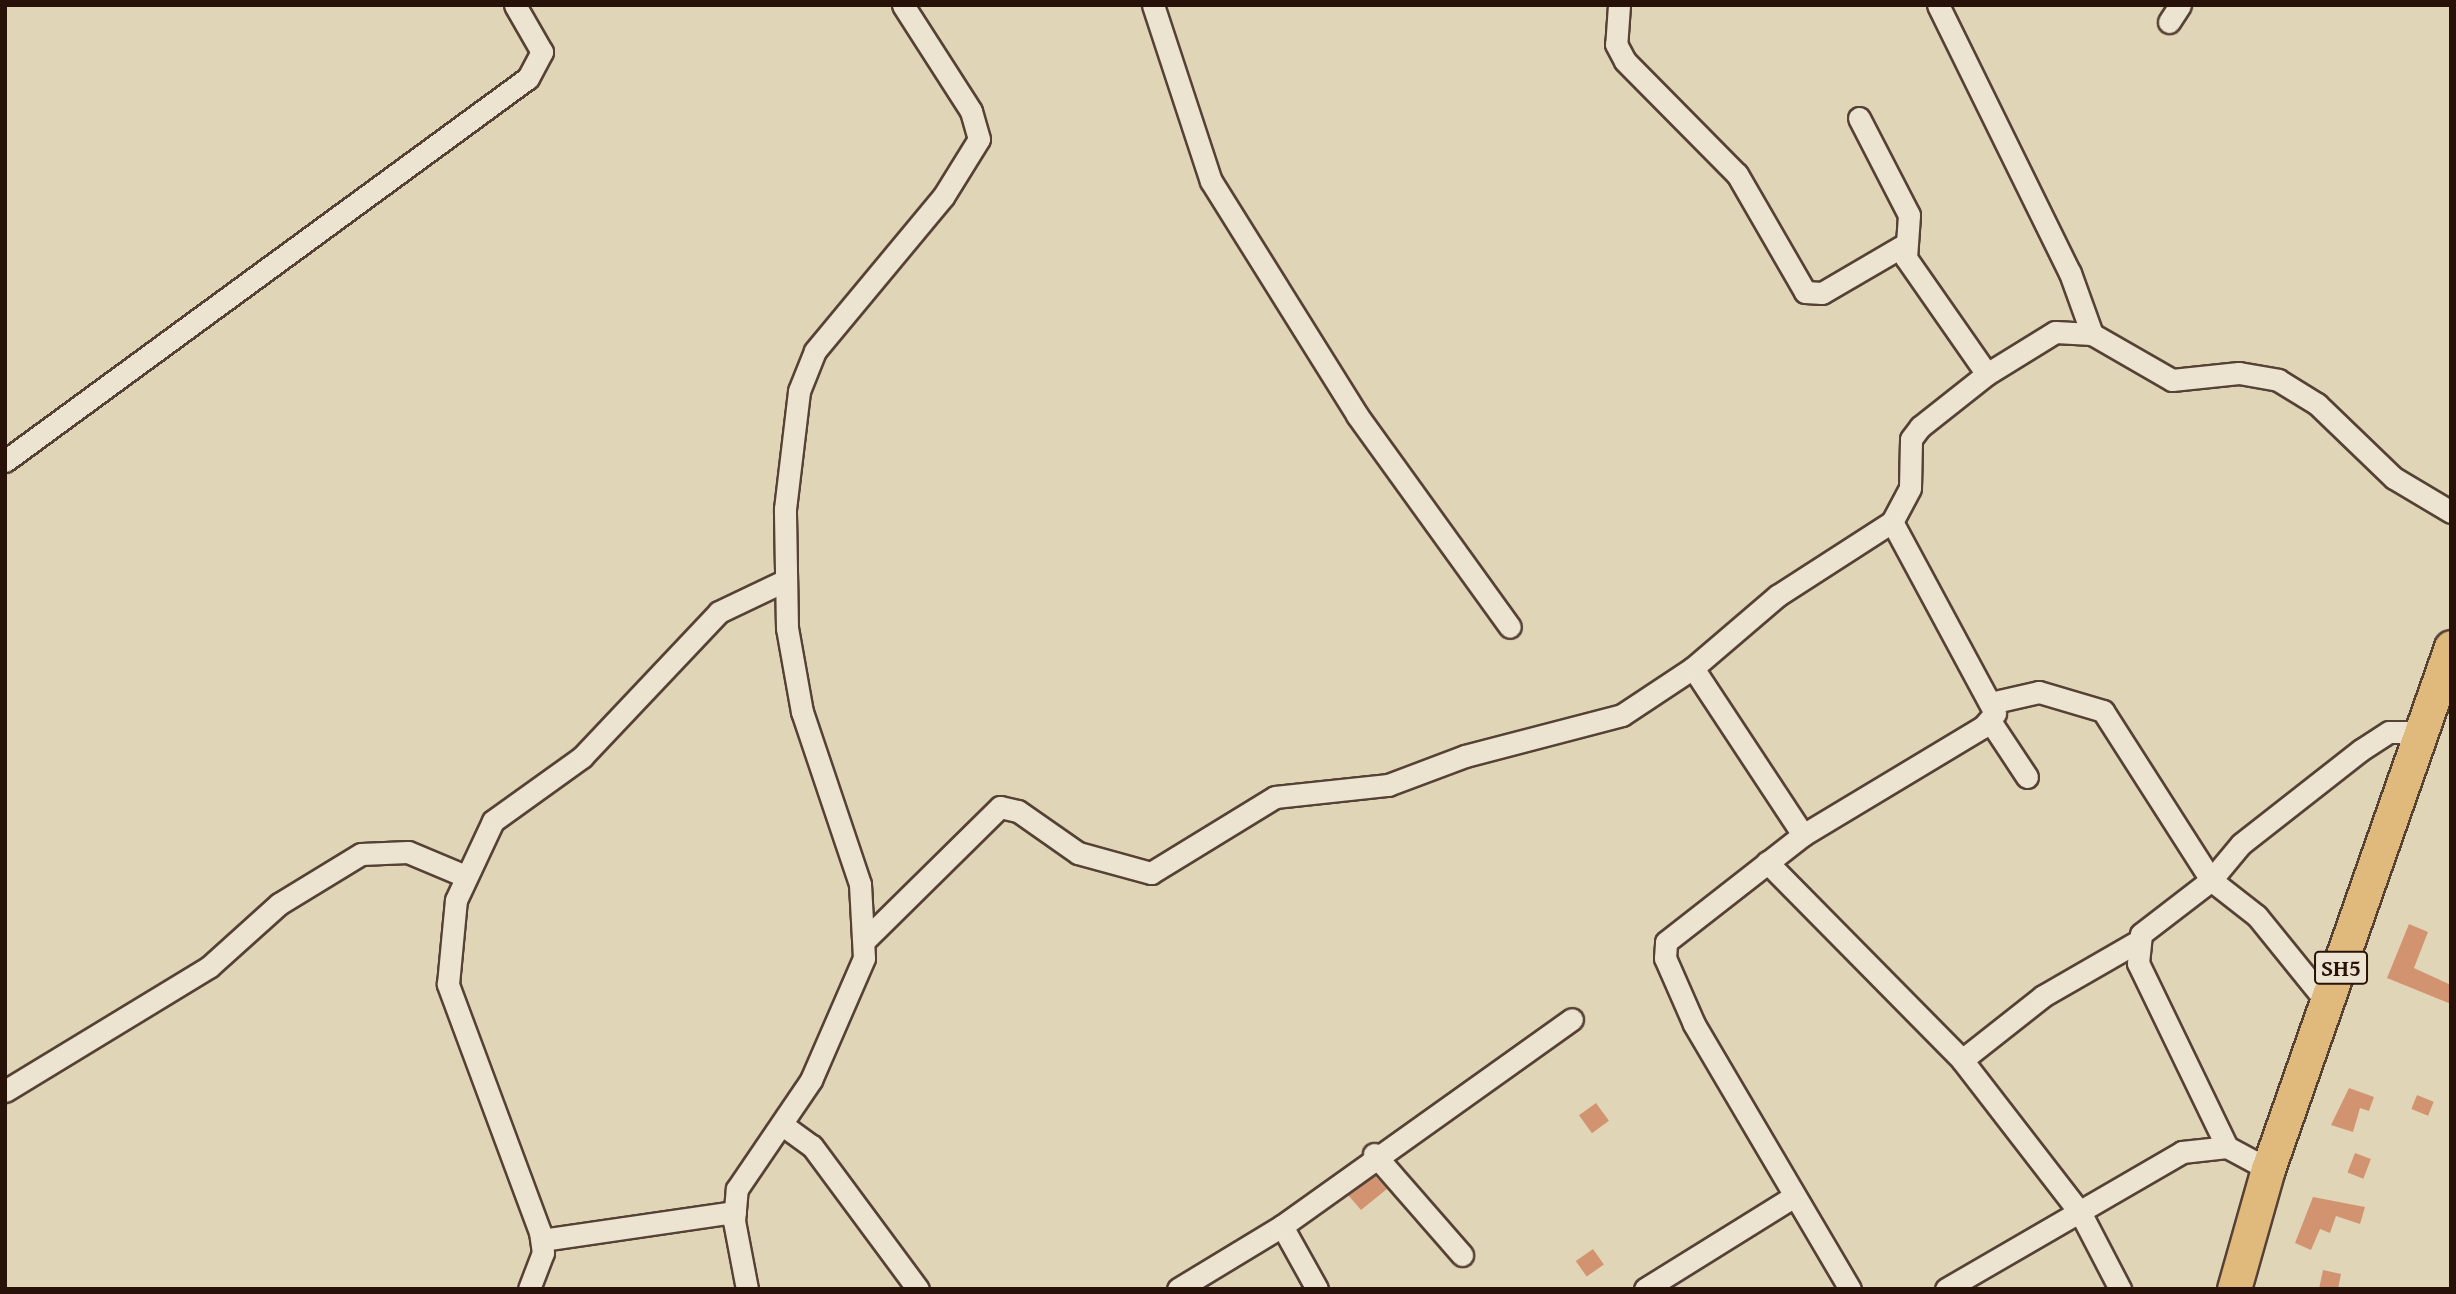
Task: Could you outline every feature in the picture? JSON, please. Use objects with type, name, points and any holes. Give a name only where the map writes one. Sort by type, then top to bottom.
[{"type":"main road","name":"SH5","points":[[2234,1289],[2268,1169],[2329,1005],[2417,732],[2451,648]]},
{"type":"street","points":[[5,461],[528,78],[542,52],[515,5]]},
{"type":"street","points":[[747,1289],[735,1212],[743,1179],[784,1126],[857,984],[864,941],[855,866],[798,696],[784,581],[789,464],[808,362],[943,197],[979,139],[971,111],[902,5]]},
{"type":"street","points":[[1153,5],[1211,181],[1357,415],[1510,627]]},
{"type":"street","points":[[1619,5],[1616,44],[1625,61],[1737,174],[1805,292],[1822,293],[1904,244]]},
{"type":"street","points":[[1938,5],[2070,273],[2092,334]]},
{"type":"street","points":[[1859,118],[1909,215],[1904,244],[1906,258],[1987,374]]},
{"type":"street","points":[[864,941],[1000,807],[1018,811],[1078,853],[1151,873],[1275,797],[1388,785],[1465,755],[1567,733],[1622,715],[1693,668],[1777,596],[1892,522],[1910,488],[1911,439],[1987,374],[2055,332],[2092,334],[2172,380],[2239,373],[2278,380],[2317,404],[2394,478],[2451,512]]},
{"type":"street","points":[[1892,522],[2027,777]]},
{"type":"street","points":[[529,1289],[542,1240],[448,984],[450,926],[465,876],[494,821],[571,768],[708,622],[784,581]]},
{"type":"street","points":[[1693,668],[1803,835]]},
{"type":"street","points":[[1850,1289],[1793,1197],[1694,1024],[1665,958],[1675,929],[1803,835],[1992,712],[2039,692],[2103,711],[2211,880],[2257,916],[2329,1005]]},
{"type":"street","points":[[1962,1060],[2043,996],[2135,943],[2211,880],[2241,844],[2361,750],[2389,732],[2417,732]]},
{"type":"street","points":[[5,1091],[209,967],[290,896],[361,854],[408,852],[465,876]]},
{"type":"street","points":[[1767,862],[1962,1060],[2081,1214],[2120,1289]]},
{"type":"street","points":[[2135,943],[2138,963],[2227,1147]]},
{"type":"street","points":[[1178,1289],[1282,1226],[1374,1154],[1572,1018]]},
{"type":"street","points":[[784,1126],[812,1146],[918,1289]]},
{"type":"street","points":[[1946,1289],[2081,1214],[2182,1152],[2227,1147],[2268,1169]]},
{"type":"street","points":[[1374,1154],[1462,1255]]},
{"type":"street","points":[[1645,1289],[1793,1197]]},
{"type":"street","points":[[542,1240],[735,1212]]},
{"type":"street","points":[[1282,1226],[1317,1289]]},
{"type":"building","points":[[2409,924],[2428,932],[2414,968],[2451,985],[2451,1004],[2387,978]]},
{"type":"building","points":[[2349,1088],[2374,1097],[2369,1111],[2360,1108],[2353,1132],[2331,1125]]},
{"type":"building","points":[[2417,1095],[2434,1102],[2428,1116],[2411,1109]]},
{"type":"building","points":[[1596,1103],[1609,1121],[1592,1133],[1579,1115]]},
{"type":"building","points":[[2355,1153],[2371,1159],[2363,1179],[2347,1173]]},
{"type":"building","points":[[1375,1176],[1387,1189],[1361,1210],[1348,1195]]},
{"type":"building","points":[[2313,1197],[2365,1207],[2360,1224],[2336,1216],[2330,1233],[2320,1229],[2311,1250],[2295,1243]]},
{"type":"building","points":[[1593,1249],[1604,1265],[1587,1277],[1576,1261]]},
{"type":"building","points":[[2323,1270],[2341,1274],[2338,1289],[2319,1289]]}]
